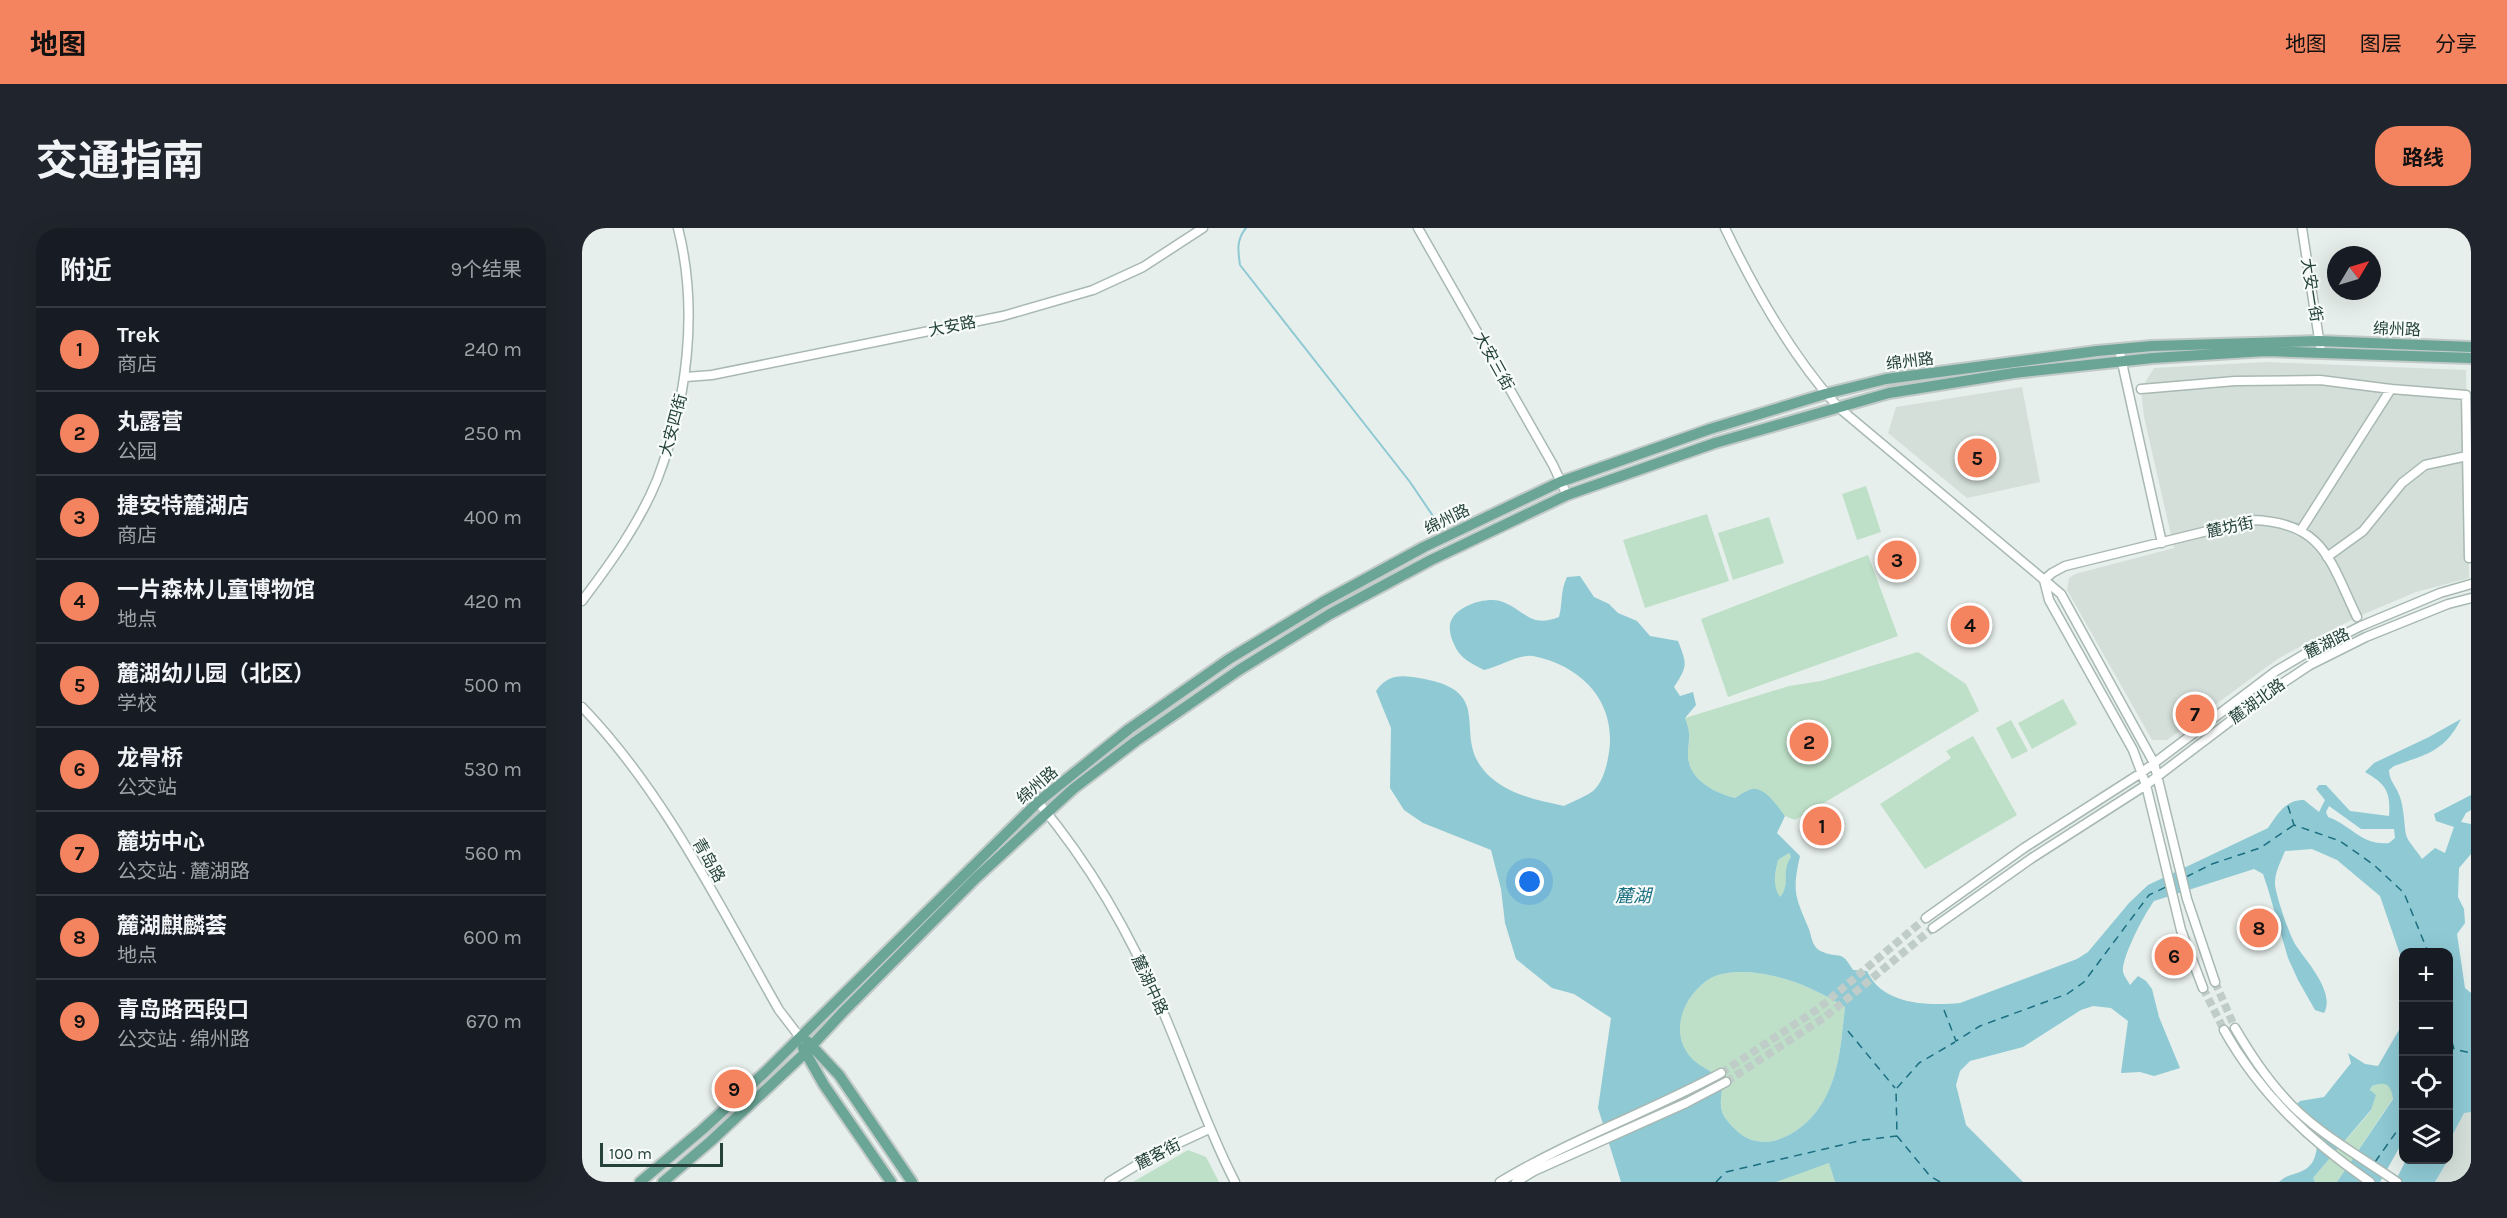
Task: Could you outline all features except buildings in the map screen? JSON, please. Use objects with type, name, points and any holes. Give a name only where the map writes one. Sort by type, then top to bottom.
[{"type":"main road","name":"绵州路","points":[[663,1182],[711,1141],[804,1054],[976,878],[1046,812],[1136,741],[1239,670],[1330,614],[1431,560],[1567,495],[1715,443],[1889,393],[2014,373],[2122,361],[2320,347],[2471,358]]},
{"type":"main road","name":"绵州路","points":[[640,1182],[720,1113],[1038,802],[1129,729],[1229,659],[1323,602],[1424,547],[1560,482],[1710,429],[1825,394],[1886,379],[2120,349],[2471,347]]},
{"type":"main road","name":"青岛路","points":[[800,1036],[812,1044],[839,1075],[912,1182]]},
{"type":"main road","name":"青岛路","points":[[800,1036],[804,1054],[891,1182]]},
{"type":"street","name":"大安四街","points":[[582,602],[613,559],[637,519],[656,482],[672,433],[686,377],[687,290],[678,228]]},
{"type":"street","name":"大安路","points":[[686,377],[724,373],[1003,316],[1093,290],[1143,267],[1203,228]]},
{"type":"street","name":"大安三街","points":[[1418,228],[1567,495]]},
{"type":"street","points":[[1725,228],[1749,277],[1825,394],[2061,594],[2154,763],[2187,899],[2215,982]]},
{"type":"street","name":"大安一街","points":[[2302,228],[2320,347]]},
{"type":"street","points":[[2120,349],[2162,543]]},
{"type":"street","points":[[2141,389],[2235,381],[2320,380],[2466,395],[2469,558]]},
{"type":"street","points":[[2301,530],[2391,389]]},
{"type":"street","points":[[2327,557],[2363,531],[2402,483],[2425,465],[2467,456]]},
{"type":"street","name":"麓坊街","points":[[2044,580],[2065,566],[2252,520],[2286,523],[2311,536],[2327,557],[2357,617]]},
{"type":"street","points":[[2044,580],[2049,600],[2133,750],[2146,785],[2181,930],[2203,988]]},
{"type":"street","name":"麓湖路","points":[[1926,918],[2024,848],[2141,773],[2276,671],[2370,622],[2440,593],[2471,584]]},
{"type":"street","name":"麓湖北路","points":[[1933,928],[2032,858],[2158,777],[2284,681],[2375,633],[2448,604],[2471,598]]},
{"type":"street","points":[[2370,622],[2375,633]]},
{"type":"street","points":[[2350,632],[2355,642]]},
{"type":"street","name":"青岛路","points":[[582,707],[639,776],[664,812],[780,1010],[800,1036]]},
{"type":"street","name":"麓湖中路","points":[[1038,802],[1101,891],[1135,953],[1164,1013],[1209,1129],[1235,1182]]},
{"type":"street","points":[[2235,1028],[2252,1057],[2284,1098],[2310,1121],[2397,1182]]},
{"type":"street","points":[[2224,1030],[2243,1062],[2273,1101],[2305,1132],[2370,1182]]},
{"type":"street","points":[[2243,1062],[2252,1057]]},
{"type":"street","points":[[1500,1182],[1574,1142],[1681,1095],[1721,1073]]},
{"type":"street","points":[[1516,1182],[1726,1082]]},
{"type":"street","name":"麓客街","points":[[1109,1182],[1155,1154],[1209,1129]]},
{"type":"shaded area","points":[[2266,362],[2466,370],[2469,578],[2416,592],[2357,617],[2279,658],[2167,740],[2152,740],[2067,590],[2069,578],[2075,574],[2174,548],[2144,417],[2141,389],[2154,368]]},
{"type":"shaded area","points":[[2022,387],[2040,482],[1967,498],[1888,433],[1896,407]]},
{"type":"shaded area","points":[[2464,1112],[2471,1112],[2471,1182],[2435,1182],[2446,1164],[2453,1164],[2453,1134]]},
{"type":"green space","points":[[1866,486],[1881,532],[1857,540],[1842,494]]},
{"type":"green space","points":[[1707,514],[1729,581],[1645,608],[1623,540]]},
{"type":"green space","points":[[1769,517],[1784,563],[1733,580],[1718,533]]},
{"type":"green space","points":[[1868,555],[1898,636],[1728,697],[1701,619]]},
{"type":"green space","points":[[1918,652],[1966,684],[1979,711],[1795,820],[1785,816],[1771,799],[1751,789],[1735,798],[1727,796],[1704,784],[1693,772],[1689,764],[1689,733],[1685,718],[1789,686],[1821,681]]},
{"type":"green space","points":[[2063,699],[2077,724],[2032,749],[2018,723]]},
{"type":"green space","points":[[2011,720],[2028,751],[2012,759],[1996,728]]},
{"type":"green space","points":[[1973,736],[2017,815],[1925,869],[1880,804],[1951,758],[1946,751]]},
{"type":"green space","points":[[1789,853],[1791,857],[1783,896],[1779,898],[1775,884],[1778,860]]},
{"type":"green space","points":[[1734,972],[1774,976],[1798,984],[1845,1007],[1841,1046],[1826,1096],[1811,1118],[1802,1126],[1780,1139],[1769,1142],[1746,1137],[1728,1121],[1721,1109],[1723,1078],[1698,1064],[1685,1051],[1681,1041],[1681,1020],[1695,991],[1711,978]]},
{"type":"green space","points":[[2380,1083],[2390,1087],[2393,1098],[2337,1182],[2315,1182],[2313,1178],[2371,1111],[2370,1091],[2372,1086]]},
{"type":"green space","points":[[1188,1150],[1206,1157],[1219,1182],[1133,1182]]},
{"type":"green space","points":[[1829,1163],[1835,1182],[1776,1182],[1776,1180]]},
{"type":"water","name":"麓湖","points":[[1580,576],[1594,597],[1609,604],[1618,613],[1637,621],[1650,636],[1678,641],[1685,665],[1674,687],[1680,696],[1693,692],[1696,705],[1685,718],[1689,733],[1689,764],[1693,772],[1704,784],[1719,793],[1735,798],[1752,789],[1757,789],[1771,798],[1785,816],[1777,833],[1800,856],[1796,894],[1817,948],[1823,952],[1843,957],[1853,970],[1867,971],[1883,991],[1907,1001],[1920,1003],[1960,1003],[2077,959],[2088,952],[2129,903],[2148,885],[2268,828],[2283,809],[2292,802],[2304,800],[2319,812],[2325,800],[2316,789],[2319,785],[2326,785],[2350,811],[2389,816],[2386,790],[2365,772],[2374,763],[2461,719],[2448,739],[2434,750],[2389,770],[2390,777],[2399,793],[2406,835],[2422,859],[2435,848],[2445,853],[2454,827],[2436,821],[2434,814],[2471,795],[2471,810],[2466,813],[2461,822],[2471,824],[2471,854],[2459,868],[2458,897],[2464,909],[2465,923],[2457,934],[2465,988],[2471,993],[2471,1112],[2464,1113],[2453,1134],[2453,948],[2399,948],[2399,951],[2380,896],[2337,860],[2312,849],[2285,851],[2277,870],[2275,887],[2295,944],[2323,986],[2327,1005],[2324,1013],[2315,1010],[2288,958],[2263,874],[2254,869],[2154,901],[2130,947],[2123,965],[2123,972],[2130,985],[2138,976],[2152,989],[2159,1017],[2180,1068],[2154,1076],[2140,1072],[2121,1073],[2128,1021],[2111,1008],[2093,1006],[2081,1010],[2023,1047],[1970,1061],[1960,1071],[1956,1085],[1966,1125],[2023,1182],[1835,1182],[1829,1163],[1776,1182],[1621,1182],[1598,1108],[1611,1018],[1574,994],[1552,988],[1516,959],[1505,923],[1501,889],[1491,850],[1423,823],[1404,810],[1390,788],[1391,728],[1376,691],[1388,680],[1401,676],[1446,685],[1454,689],[1465,702],[1477,761],[1499,784],[1530,798],[1564,806],[1590,793],[1603,776],[1610,739],[1603,705],[1594,691],[1568,669],[1533,656],[1522,657],[1484,670],[1466,660],[1459,653],[1450,630],[1451,621],[1459,611],[1487,600],[1508,604],[1541,621],[1559,617],[1563,587],[1567,577]],"holes":[[[2329,806],[2361,829],[2394,829],[2395,838],[2389,843],[2364,838],[2328,817],[2326,812]],[[1789,853],[1791,857],[1787,867],[1785,888],[1780,897],[1775,883],[1775,874],[1778,860]],[[1729,973],[1761,974],[1798,984],[1845,1007],[1841,1046],[1826,1096],[1819,1108],[1802,1126],[1780,1139],[1769,1142],[1746,1137],[1735,1129],[1724,1116],[1721,1109],[1723,1078],[1698,1064],[1689,1056],[1680,1030],[1681,1020],[1689,1000],[1695,991],[1711,978]]]},
{"type":"water","points":[[2399,1030],[2399,1148],[2380,1182],[2337,1182],[2393,1099],[2391,1090],[2384,1084],[2372,1086],[2370,1090],[2376,1095],[2371,1110],[2313,1178],[2315,1182],[2279,1182],[2307,1168],[2315,1157],[2317,1142],[2315,1121],[2297,1104],[2300,1101],[2324,1097],[2351,1063],[2348,1053],[2365,1064],[2378,1066]]},
{"type":"water","points":[[2404,1164],[2446,1164],[2435,1182],[2395,1182]]},
{"type":"waterway","points":[[1246,228],[1239,241],[1240,265],[1410,482],[1433,516]]},
{"type":"ferry route","points":[[2288,806],[2294,825],[2340,841],[2374,865],[2404,893],[2426,948]]},
{"type":"ferry route","points":[[2186,877],[2212,864],[2260,848],[2294,825]]},
{"type":"ferry route","points":[[1944,1010],[1956,1041],[1980,1026],[2067,994],[2084,982],[2149,895],[2166,887]]},
{"type":"ferry route","points":[[1848,1031],[1895,1088]]},
{"type":"ferry route","points":[[1940,1182],[1930,1176],[1897,1136],[1896,1089],[1919,1063],[1955,1042]]},
{"type":"ferry route","points":[[2453,1046],[2454,1049],[2471,1053]]},
{"type":"ferry route","points":[[2375,1162],[2399,1128]]},
{"type":"ferry route","points":[[1716,1182],[1726,1172],[1863,1140],[1897,1136]]},
{"type":"tunnel","points":[[1721,1073],[1818,1009],[1926,918]]},
{"type":"tunnel","points":[[1726,1082],[1825,1017],[1933,928]]},
{"type":"tunnel","points":[[2215,982],[2235,1028]]},
{"type":"tunnel","points":[[2203,988],[2224,1030]]},
{"type":"place","name":"麓湖幼儿园（北区）","points":[[1977,458]]},
{"type":"place","name":"捷安特麓湖店","points":[[1897,560]]},
{"type":"place","name":"一片森林儿童博物馆","points":[[1970,625]]},
{"type":"place","name":"麓坊中心","points":[[2195,714]]},
{"type":"place","name":"丸露营","points":[[1809,742]]},
{"type":"place","name":"Trek","points":[[1822,826]]},
{"type":"place","name":"麓湖麒麟荟","points":[[2259,928]]},
{"type":"place","name":"龙骨桥","points":[[2174,956]]},
{"type":"place","name":"青岛路西段口","points":[[734,1089]]}]
